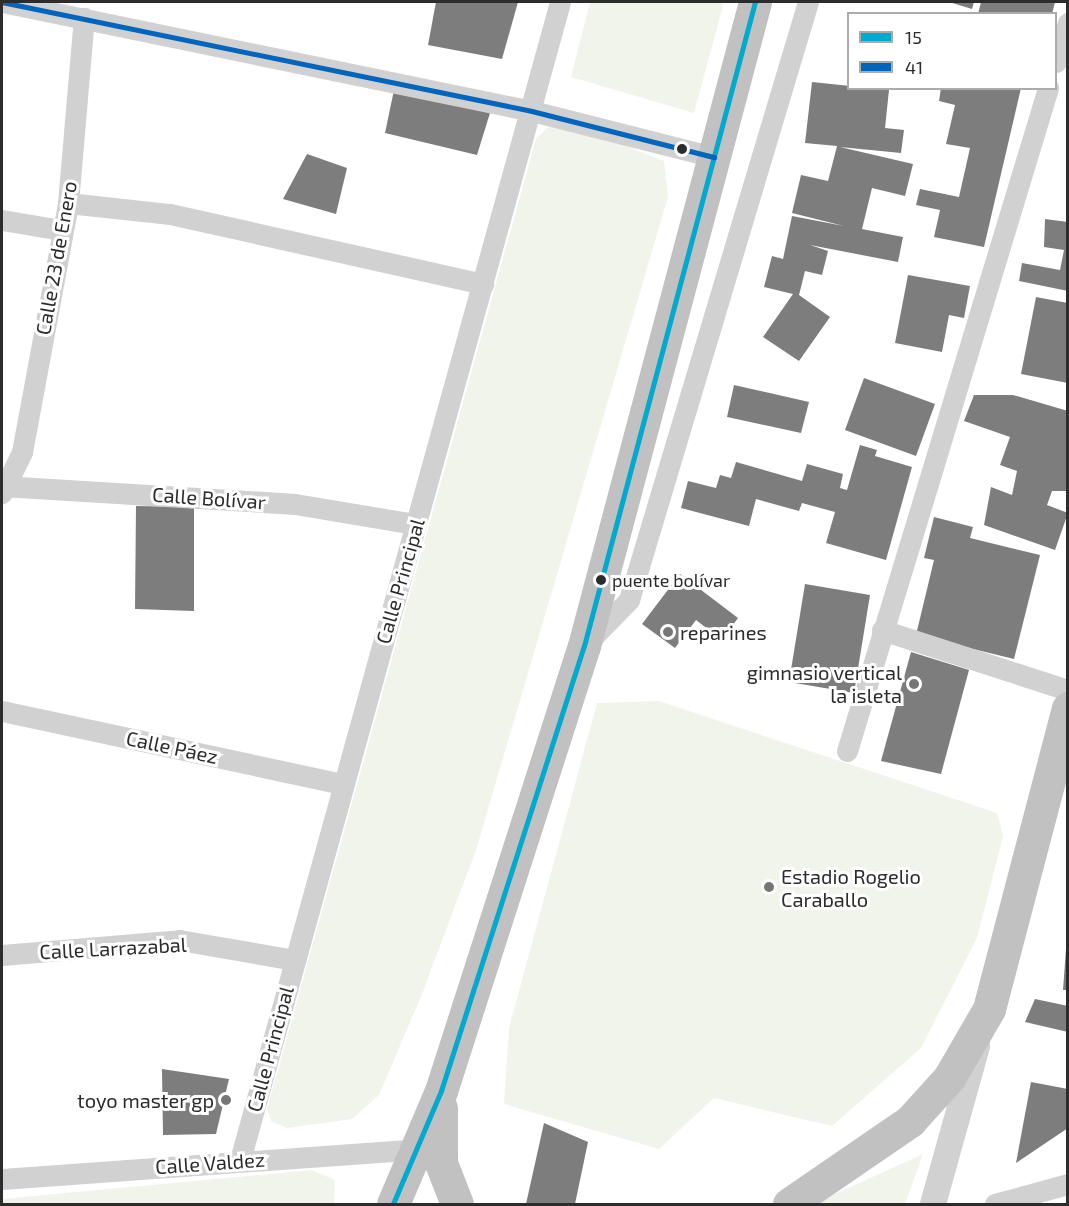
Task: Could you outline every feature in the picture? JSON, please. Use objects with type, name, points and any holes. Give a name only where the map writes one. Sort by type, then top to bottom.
[{"type":"highway","points":[[393,1204],[441,1091],[584,646],[755,2]]},
{"type":"highway","points":[[789,1204],[910,1121],[949,1078],[989,1009],[1068,708]]},
{"type":"highway","points":[[441,1091],[441,1163],[456,1204]]},
{"type":"street","points":[[2,2],[532,111],[714,157]]},
{"type":"street","name":"Calle Principal","points":[[240,1160],[415,524],[532,111],[560,2]]},
{"type":"street","points":[[584,646],[629,600],[808,2]]},
{"type":"street","name":"Calle 23 de Enero","points":[[2,488],[22,452],[61,230],[68,203],[84,18]]},
{"type":"street","points":[[1057,59],[1068,23]]},
{"type":"street","points":[[846,751],[1046,90]]},
{"type":"street","points":[[68,203],[193,219],[483,284]]},
{"type":"street","points":[[2,220],[61,230]]},
{"type":"street","name":"Calle Bolívar","points":[[2,488],[295,504],[415,524]]},
{"type":"street","points":[[882,630],[1068,690]]},
{"type":"street","name":"Calle Páez","points":[[2,711],[343,784]]},
{"type":"street","name":"Calle Larrazabal","points":[[2,955],[179,940],[295,960]]},
{"type":"street","points":[[933,1204],[989,1009]]},
{"type":"street","name":"Calle Valdez","points":[[2,1179],[240,1160],[418,1149]]},
{"type":"street","points":[[995,1204],[1068,1184]]},
{"type":"shaded area","points":[[590,2],[724,2],[694,113],[571,77]]},
{"type":"shaded area","points":[[573,125],[664,161],[668,197],[476,850],[422,994],[379,1095],[352,1119],[287,1128],[271,1121],[267,1109],[536,139],[549,126]]},
{"type":"shaded area","name":"Estadio Rogelio Caraballo","points":[[659,701],[997,813],[1003,836],[977,938],[921,1048],[832,1126],[714,1098],[659,1149],[504,1104],[509,1028],[597,703]]},
{"type":"shaded area","points":[[923,1154],[905,1204],[813,1204]]},
{"type":"shaded area","points":[[312,1170],[335,1180],[334,1204],[2,1204],[2,1199]]},
{"type":"building","points":[[436,2],[518,2],[502,59],[428,45]]},
{"type":"building","points":[[949,2],[974,2],[972,9]]},
{"type":"building","points":[[981,2],[1055,2],[1052,12],[978,12]]},
{"type":"building","points":[[812,82],[847,86],[847,90],[889,90],[885,128],[904,130],[901,153],[840,147],[913,164],[905,196],[872,188],[862,229],[903,237],[898,262],[810,245],[828,251],[822,275],[805,271],[799,295],[830,317],[799,361],[763,337],[793,294],[764,287],[772,256],[783,259],[792,216],[844,226],[792,213],[801,175],[828,181],[837,146],[805,143]]},
{"type":"building","points":[[394,90],[490,113],[477,155],[385,133]]},
{"type":"building","points":[[941,90],[1021,90],[984,247],[934,237],[940,210],[916,205],[920,189],[959,197],[970,148],[946,144],[955,105],[939,101]]},
{"type":"building","points":[[307,154],[347,168],[336,214],[283,199]]},
{"type":"building","points":[[1045,219],[1068,222],[1068,291],[1019,281],[1022,263],[1060,270],[1064,250],[1044,247]]},
{"type":"building","points":[[908,275],[970,286],[964,318],[949,315],[942,352],[895,343]]},
{"type":"building","points":[[1036,297],[1068,303],[1068,383],[1021,374]]},
{"type":"building","points":[[864,378],[935,404],[916,456],[845,430]]},
{"type":"building","points":[[734,385],[809,402],[801,433],[727,417]]},
{"type":"building","points":[[974,395],[1013,395],[1068,411],[1068,491],[1052,491],[1047,505],[1068,513],[1055,550],[984,525],[991,487],[1012,495],[1017,471],[1000,465],[1010,437],[964,421]]},
{"type":"building","points":[[860,445],[877,450],[875,456],[912,467],[886,560],[826,543],[835,512],[802,503],[799,511],[756,499],[749,526],[681,508],[688,481],[716,488],[720,475],[731,478],[736,462],[802,481],[807,464],[843,474],[840,488],[847,490]]},
{"type":"building","points":[[136,506],[194,507],[194,611],[135,609]]},
{"type":"building","points":[[934,517],[973,527],[970,538],[1040,555],[1014,659],[916,635],[934,560],[924,558]]},
{"type":"building","points":[[680,574],[738,618],[722,640],[696,620],[675,648],[642,624]]},
{"type":"building","points":[[805,584],[870,595],[854,693],[789,682]]},
{"type":"building","points":[[911,652],[969,670],[941,774],[881,761]]},
{"type":"building","points":[[1066,949],[1068,949],[1068,990],[1063,990]]},
{"type":"building","points":[[1035,999],[1068,1006],[1068,1032],[1025,1022]]},
{"type":"building","points":[[162,1069],[229,1079],[216,1134],[163,1135]]},
{"type":"building","points":[[1031,1082],[1068,1089],[1068,1128],[1016,1163]]},
{"type":"building","points":[[544,1123],[588,1142],[575,1204],[526,1204]]},
{"type":"transit line","name":"41","points":[[2,2],[532,111],[714,157]]},
{"type":"transit line","name":"15","points":[[393,1204],[441,1091],[584,646],[755,2]]},
{"type":"place","name":"puente bolívar","points":[[601,580]]},
{"type":"place","name":"reparines","points":[[668,632]]},
{"type":"place","name":"gimnasio vertical la isleta","points":[[914,684]]},
{"type":"place","name":"Estadio Rogelio Caraballo","points":[[769,887]]},
{"type":"place","name":"toyo master gp","points":[[226,1100]]}]
